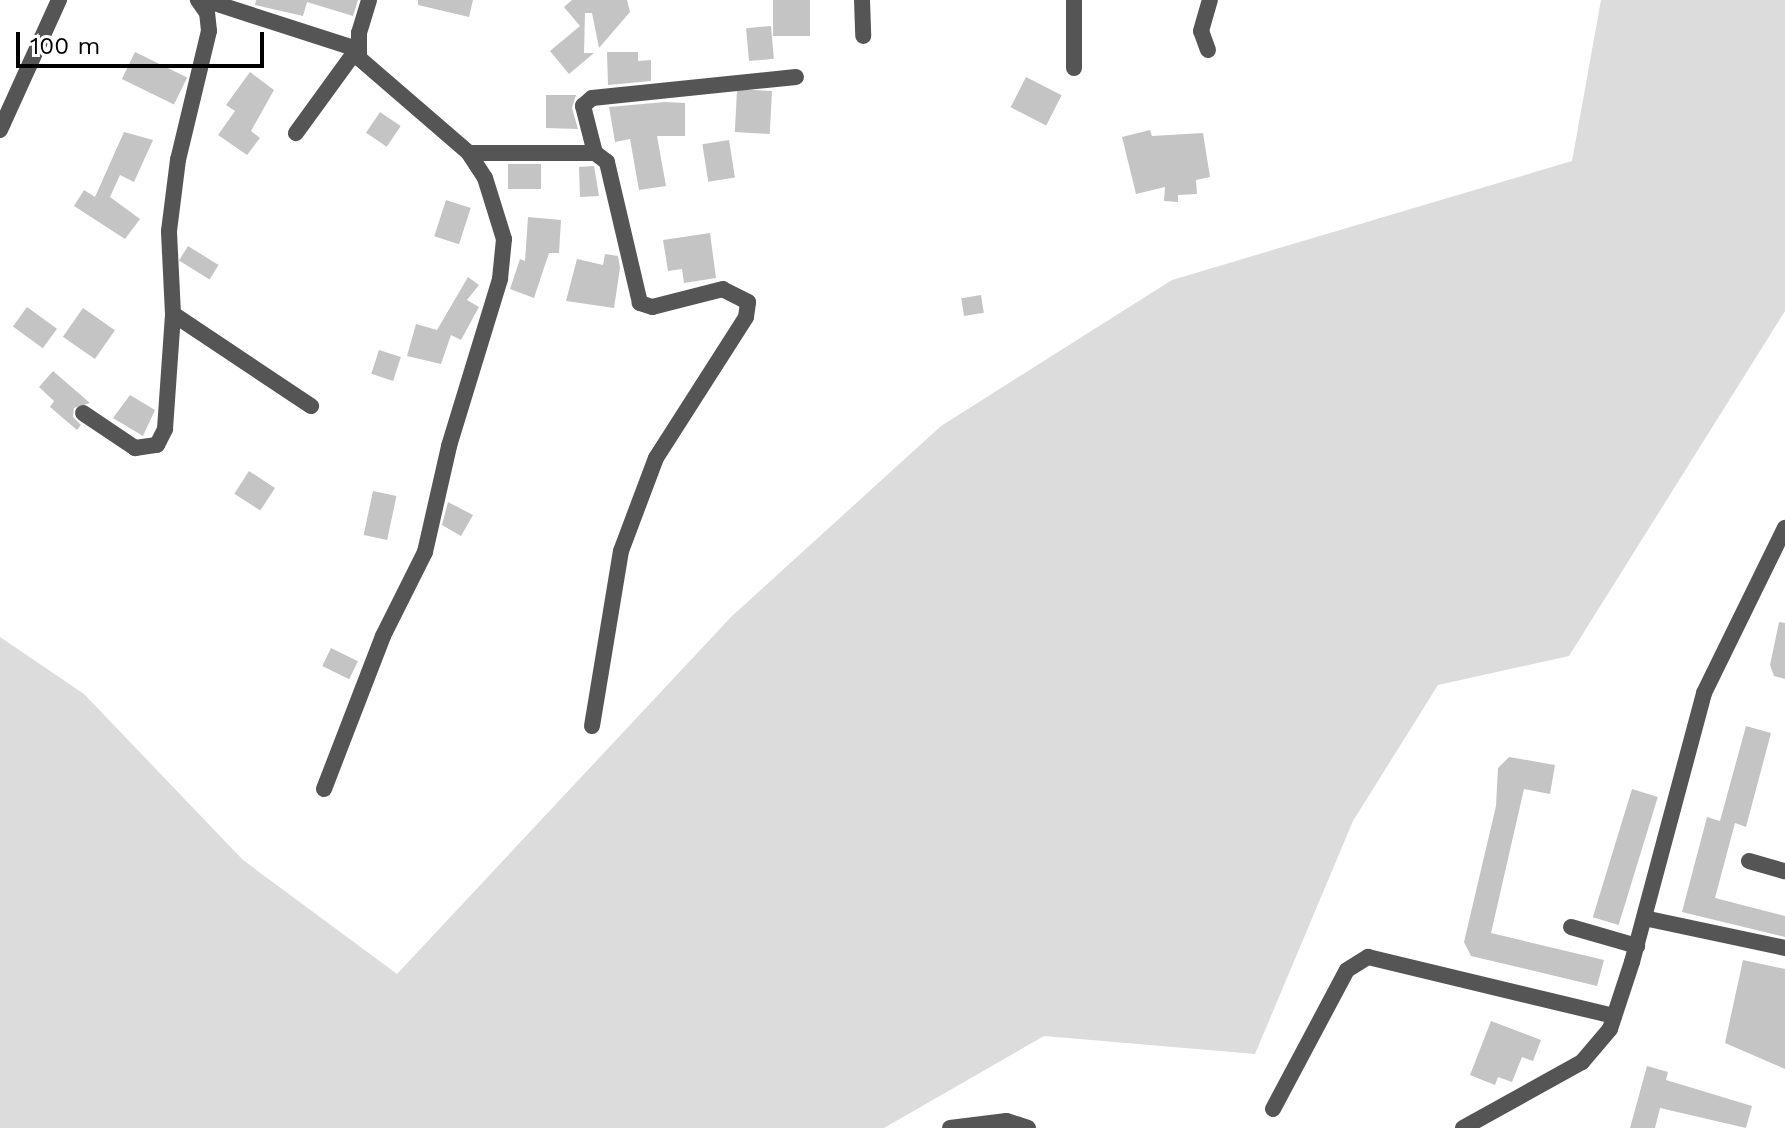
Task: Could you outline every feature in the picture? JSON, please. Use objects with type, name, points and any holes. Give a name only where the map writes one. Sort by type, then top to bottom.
[{"type":"street","points":[[0,130],[59,0]]},
{"type":"street","points":[[83,413],[135,448],[157,445],[165,429],[173,314],[169,231],[178,160],[209,31],[207,13],[198,0]]},
{"type":"street","points":[[205,0],[357,49],[373,74],[469,153],[485,178],[504,239],[500,279],[449,446],[425,552],[387,625],[324,789]]},
{"type":"street","points":[[296,133],[357,49],[369,0]]},
{"type":"street","points":[[862,0],[863,36]]},
{"type":"street","points":[[1074,0],[1074,68]]},
{"type":"street","points":[[1208,50],[1201,31],[1210,0]]},
{"type":"street","points":[[595,153],[585,118],[586,100],[796,77]]},
{"type":"street","points":[[469,153],[595,153],[607,162],[640,303],[652,307],[723,289],[744,296],[748,308],[656,458],[621,551],[592,726]]},
{"type":"street","points":[[173,314],[311,406]]},
{"type":"street","points":[[1463,1128],[1582,1062],[1599,1044],[1614,1016],[1637,946],[1704,693],[1785,528]]},
{"type":"street","points":[[1749,861],[1785,871]]},
{"type":"street","points":[[1644,918],[1785,948]]},
{"type":"street","points":[[1571,927],[1637,946]]},
{"type":"street","points":[[1273,1109],[1347,970],[1368,957],[1614,1016]]},
{"type":"street","points":[[950,1128],[1007,1121],[1028,1128]]},
{"type":"shaded area","points":[[1601,0],[1785,0],[1785,311],[1569,656],[1438,685],[1353,821],[1255,1054],[1044,1036],[884,1128],[0,1128],[0,637],[84,694],[243,860],[397,974],[731,617],[941,426],[1172,280],[1572,161]]},
{"type":"building","points":[[256,0],[358,0],[353,16],[307,2],[303,16],[255,5]]},
{"type":"building","points":[[418,0],[473,0],[469,17],[418,5]]},
{"type":"building","points":[[572,0],[627,0],[630,12],[599,48],[592,13],[585,13],[584,53],[594,53],[569,74],[550,51],[580,26],[564,7]]},
{"type":"building","points":[[773,0],[810,0],[810,36],[773,36]]},
{"type":"building","points":[[771,26],[774,59],[749,61],[746,28]]},
{"type":"building","points":[[135,52],[187,77],[174,104],[122,79]]},
{"type":"building","points":[[607,52],[638,52],[638,61],[651,60],[651,81],[608,85]]},
{"type":"building","points":[[250,72],[274,90],[251,131],[260,138],[247,155],[218,135],[235,111],[226,105]]},
{"type":"building","points":[[1026,77],[1062,95],[1046,125],[1011,107]]},
{"type":"building","points":[[737,89],[772,91],[770,134],[735,132]]},
{"type":"building","points":[[546,95],[576,95],[572,108],[578,129],[546,128]]},
{"type":"building","points":[[685,103],[685,136],[657,136],[666,186],[639,190],[630,139],[615,142],[609,107]]},
{"type":"building","points":[[380,112],[401,126],[387,147],[366,133]]},
{"type":"building","points":[[1150,130],[1152,136],[1203,133],[1210,177],[1196,180],[1197,194],[1178,195],[1178,202],[1164,201],[1165,187],[1136,194],[1122,137]]},
{"type":"building","points":[[124,132],[153,140],[134,182],[120,175],[110,197],[140,219],[125,239],[74,206],[84,190],[95,197]]},
{"type":"building","points":[[729,140],[735,178],[708,182],[702,144]]},
{"type":"building","points":[[508,164],[541,164],[541,189],[508,189]]},
{"type":"building","points":[[594,166],[599,196],[580,197],[579,167]]},
{"type":"building","points":[[446,200],[471,208],[459,244],[434,236]]},
{"type":"building","points":[[528,217],[561,220],[559,253],[549,253],[534,298],[510,289],[520,259],[525,261]]},
{"type":"building","points":[[710,233],[716,278],[684,283],[682,269],[668,271],[663,240]]},
{"type":"building","points":[[188,246],[219,265],[210,279],[179,260]]},
{"type":"building","points":[[605,254],[618,256],[620,268],[614,308],[566,301],[577,259],[603,265]]},
{"type":"building","points":[[468,277],[479,285],[467,300],[479,307],[461,340],[451,335],[441,364],[407,356],[416,324],[437,330]]},
{"type":"building","points":[[981,295],[984,313],[964,316],[961,298]]},
{"type":"building","points":[[27,307],[57,329],[43,348],[13,326]]},
{"type":"building","points":[[83,308],[115,330],[95,359],[63,337]]},
{"type":"building","points":[[379,350],[401,357],[393,381],[371,374]]},
{"type":"building","points":[[53,371],[90,403],[74,408],[73,417],[81,425],[77,430],[50,407],[54,401],[39,387]]},
{"type":"building","points":[[130,395],[155,410],[143,436],[113,418]]},
{"type":"building","points":[[249,471],[275,488],[260,511],[234,494]]},
{"type":"building","points":[[373,491],[396,496],[387,540],[364,535]]},
{"type":"building","points":[[448,502],[473,515],[461,536],[442,525]]},
{"type":"building","points":[[1779,622],[1785,623],[1785,679],[1774,676],[1770,665]]},
{"type":"building","points":[[331,648],[358,661],[349,679],[322,666]]},
{"type":"building","points":[[1746,726],[1771,733],[1746,827],[1735,823],[1715,898],[1785,916],[1785,937],[1682,912],[1707,817],[1720,821]]},
{"type":"building","points":[[1509,757],[1555,765],[1550,794],[1524,789],[1491,933],[1604,960],[1597,986],[1471,956],[1464,942],[1496,806],[1498,768]]},
{"type":"building","points":[[1632,789],[1658,797],[1619,925],[1593,917]]},
{"type":"building","points":[[1743,960],[1785,969],[1785,1069],[1725,1043]]},
{"type":"building","points":[[1491,1021],[1541,1040],[1533,1061],[1522,1057],[1512,1082],[1498,1077],[1495,1085],[1470,1075]]},
{"type":"building","points":[[1647,1066],[1668,1072],[1666,1080],[1752,1106],[1746,1128],[1660,1108],[1655,1128],[1630,1128]]}]
